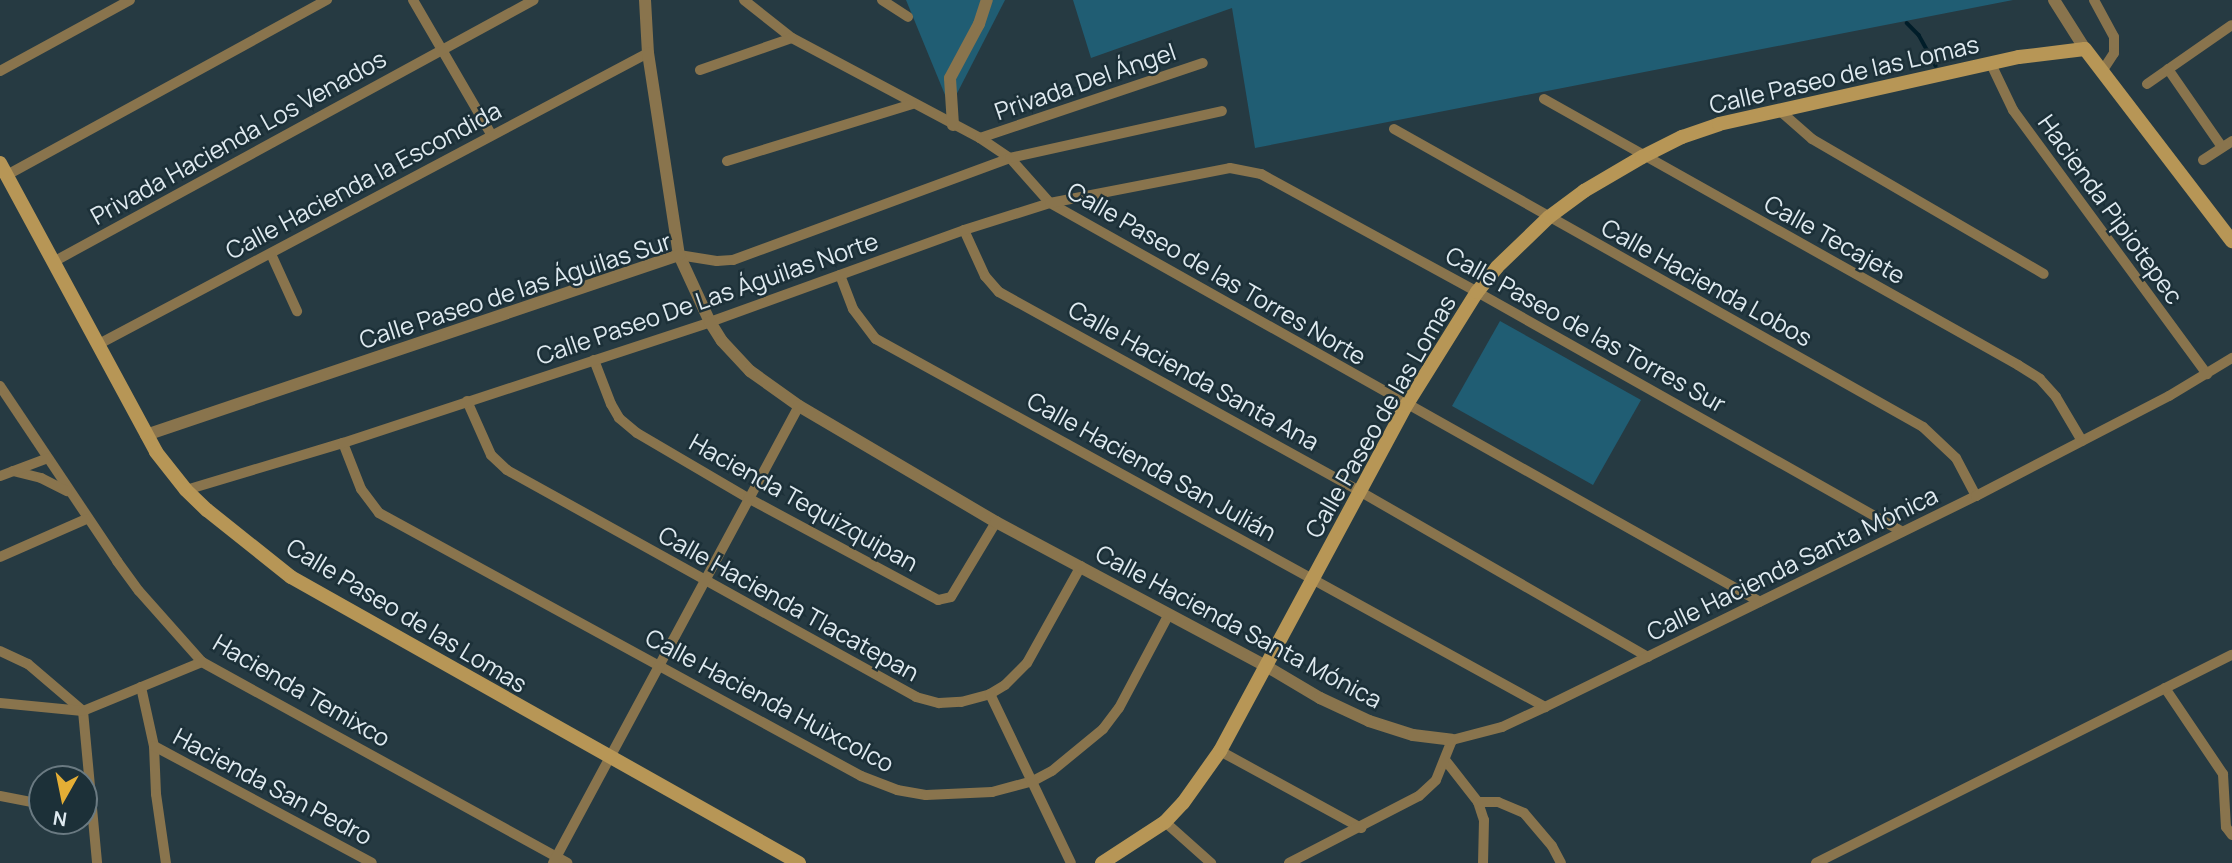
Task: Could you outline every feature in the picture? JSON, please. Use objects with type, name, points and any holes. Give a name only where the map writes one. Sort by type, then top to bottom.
[{"type":"main road","name":"Calle Paseo de las Lomas","points":[[1102,863],[1164,822],[1183,803],[1220,751],[1407,404],[1477,292],[1497,267],[1549,217],[1584,191],[1642,156],[1694,132],[1779,110],[2020,57],[2085,49]]},
{"type":"main road","points":[[2085,49],[2232,241]]},
{"type":"main road","name":"Calle Paseo de las Lomas","points":[[3,169],[55,261],[146,435],[186,490],[291,577],[610,760],[799,863]]},
{"type":"street","points":[[0,71],[130,0]]},
{"type":"street","points":[[3,169],[327,0]]},
{"type":"street","points":[[413,0],[491,134]]},
{"type":"street","name":"Privada Hacienda Los Venados","points":[[55,261],[534,0]]},
{"type":"street","name":"Calle Hacienda Santa Mónica","points":[[645,0],[648,52],[678,255],[709,322],[722,341],[750,371],[799,406],[996,522],[1266,666],[1320,698],[1370,721],[1413,735],[1452,740],[1502,727],[1545,708],[1976,496],[2207,374],[2232,358]]},
{"type":"street","name":"Calle Paseo de las Torres Norte","points":[[744,0],[792,38],[980,138],[1010,158],[1050,203],[1760,601]]},
{"type":"street","points":[[882,0],[908,17]]},
{"type":"street","points":[[953,125],[950,78],[979,24],[987,0]]},
{"type":"street","points":[[2054,0],[2085,49]]},
{"type":"street","points":[[2094,0],[2114,37],[2114,53],[2103,70]]},
{"type":"street","points":[[2147,84],[2230,30]]},
{"type":"street","points":[[700,69],[792,38]]},
{"type":"street","name":"Calle Hacienda la Escondida","points":[[99,344],[648,52]]},
{"type":"street","name":"Privada Del Ángel","points":[[980,138],[1203,63]]},
{"type":"street","name":"Hacienda Pipiotepec","points":[[1991,64],[2013,110],[2207,374]]},
{"type":"street","points":[[2168,69],[2222,147]]},
{"type":"street","name":"Calle Tecajete","points":[[1544,99],[2018,365],[2040,379],[2056,397],[2082,441]]},
{"type":"street","points":[[727,161],[912,104]]},
{"type":"street","points":[[1779,110],[1812,139],[2044,274]]},
{"type":"street","name":"Calle Paseo de las Águilas Sur","points":[[146,435],[678,255],[717,261],[733,260],[1010,158],[1222,111]]},
{"type":"street","name":"Calle Hacienda Lobos","points":[[1394,129],[1923,427],[1956,458],[1976,496]]},
{"type":"street","points":[[2203,160],[2232,141]]},
{"type":"street","name":"Calle Paseo De Las Águilas Norte","points":[[186,490],[343,443],[709,322],[964,230],[1050,203],[1230,168],[1246,170]]},
{"type":"street","name":"Calle Paseo de las Torres Sur","points":[[1246,170],[1261,174],[1477,292],[1902,531]]},
{"type":"street","name":"Calle Hacienda Santa Ana","points":[[964,230],[985,276],[999,292],[1361,492],[1648,657]]},
{"type":"street","points":[[271,254],[297,311]]},
{"type":"street","name":"Calle Hacienda San Julián","points":[[840,275],[853,309],[876,339],[1315,578],[1545,708]]},
{"type":"street","name":"Hacienda Tequizquipan","points":[[594,360],[620,418],[637,433],[748,499],[938,600],[951,597],[996,522]]},
{"type":"street","name":"Hacienda Temixco","points":[[0,386],[86,519],[139,591],[202,662],[554,860],[567,863]]},
{"type":"street","name":"Calle Hacienda Tlacatepan","points":[[467,401],[491,455],[507,470],[916,697],[939,703],[961,702],[990,695],[1017,675],[1027,663],[1081,566]]},
{"type":"street","points":[[554,860],[799,406]]},
{"type":"street","name":"Calle Hacienda Huixcolco","points":[[343,443],[361,489],[379,513],[861,776],[897,790],[962,795],[992,792],[1033,781],[1052,771],[1102,729],[1119,708],[1169,614]]},
{"type":"street","points":[[0,476],[48,458]]},
{"type":"street","points":[[13,471],[41,478],[67,491]]},
{"type":"street","points":[[0,557],[86,519]]},
{"type":"street","points":[[0,651],[28,664],[83,711],[86,765]]},
{"type":"street","points":[[1816,863],[2232,655]]},
{"type":"street","points":[[0,703],[83,711],[202,662]]},
{"type":"street","points":[[141,687],[154,746],[157,807],[166,863]]},
{"type":"street","points":[[2165,688],[2222,774],[2226,827],[2232,835]]},
{"type":"street","points":[[990,695],[1070,863]]},
{"type":"street","points":[[1289,863],[1362,828],[1419,796],[1436,780],[1446,761],[1452,740]]},
{"type":"street","name":"Hacienda San Pedro","points":[[154,746],[372,863]]},
{"type":"street","points":[[1220,751],[1362,828]]},
{"type":"street","points":[[1446,761],[1478,802],[1484,820],[1483,863]]},
{"type":"street","points":[[0,796],[28,801]]},
{"type":"street","points":[[1478,802],[1498,802],[1524,813],[1552,846],[1561,863]]},
{"type":"street","points":[[1164,822],[1211,863]]},
{"type":"street","points":[[91,835],[97,863]]},
{"type":"shaded area","points":[[906,0],[1005,0],[950,107]]},
{"type":"shaded area","points":[[1073,0],[2013,0],[1255,148],[1232,8],[1091,58]]},
{"type":"shaded area","points":[[1500,321],[1641,400],[1593,485],[1452,406]]},
{"type":"waterway","points":[[1907,23],[1919,35],[1936,66]]}]
